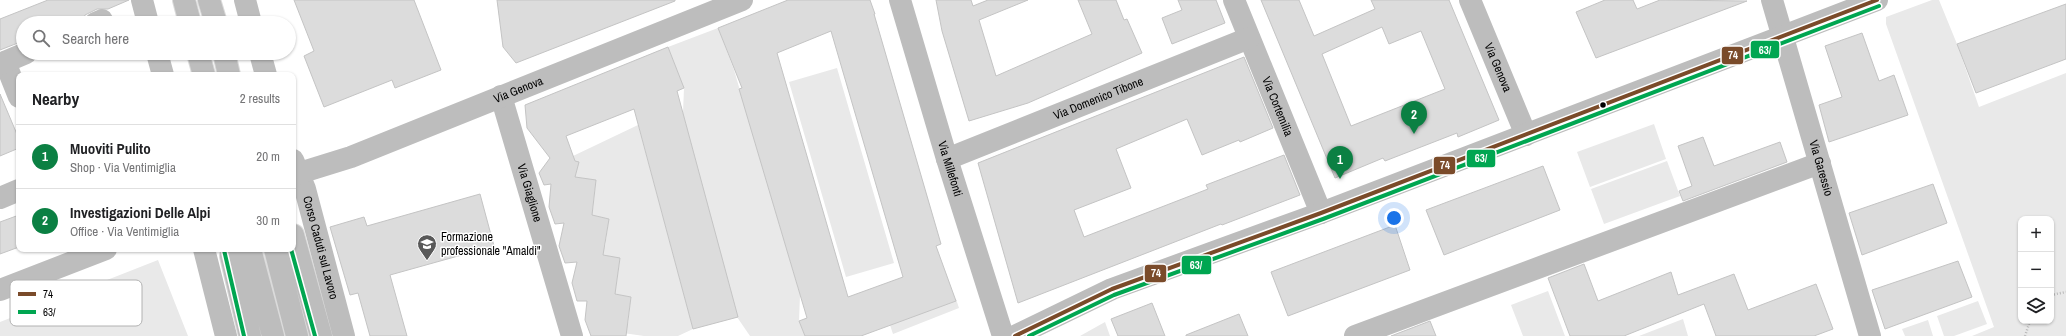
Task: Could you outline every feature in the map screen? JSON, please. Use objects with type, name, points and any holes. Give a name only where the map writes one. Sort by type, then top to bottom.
[{"type":"street","points":[[142,0],[146,16]]},
{"type":"street","points":[[184,0],[188,16]]},
{"type":"street","points":[[209,0],[214,16]]},
{"type":"street","points":[[245,0],[249,16]]},
{"type":"street","name":"Via Genova","points":[[296,169],[351,157],[742,0]]},
{"type":"street","name":"Via Millefonti","points":[[900,0],[947,159],[1003,336]]},
{"type":"street","name":"Via Cortemilia","points":[[1234,0],[1321,213]]},
{"type":"street","name":"Via Genova","points":[[1470,0],[1526,135]]},
{"type":"street","name":"Via Garessio","points":[[1772,0],[1870,336]]},
{"type":"street","points":[[1016,336],[1112,289],[1321,213],[1877,0]]},
{"type":"street","name":"Via Domenico Tibone","points":[[947,159],[1250,38]]},
{"type":"street","points":[[12,95],[2,63],[16,57]]},
{"type":"street","points":[[159,60],[162,72]]},
{"type":"street","points":[[200,60],[203,72]]},
{"type":"street","points":[[226,60],[228,72]]},
{"type":"street","points":[[262,60],[265,72]]},
{"type":"street","name":"Via Giaglione","points":[[501,96],[572,336]]},
{"type":"street","points":[[1355,336],[1820,163]]},
{"type":"street","name":"Corso Caduti sul Lavoro","points":[[296,171],[305,189],[344,336]]},
{"type":"street","points":[[0,198],[16,191]]},
{"type":"street","points":[[296,246],[321,336]]},
{"type":"street","points":[[26,280],[98,252]]},
{"type":"street","points":[[205,252],[226,336]]},
{"type":"street","points":[[240,252],[250,336]]},
{"type":"street","points":[[240,252],[273,336]]},
{"type":"street","points":[[276,252],[297,336]]},
{"type":"street","points":[[0,290],[10,286]]},
{"type":"path","points":[[2054,295],[2066,292]]},
{"type":"path","points":[[2025,336],[2029,324]]},
{"type":"shaded area","points":[[1932,0],[1939,0],[1957,44],[1979,107],[2066,73],[2066,336],[1972,336],[1994,327],[1886,24],[1886,17]]},
{"type":"shaded area","points":[[718,28],[734,70],[800,295],[799,321],[805,336],[750,336],[737,317],[683,113],[684,88],[668,47]]},
{"type":"shaded area","points":[[837,68],[894,263],[846,277],[789,82]]},
{"type":"shaded area","points":[[1654,124],[1666,159],[1590,187],[1577,152]]},
{"type":"shaded area","points":[[638,125],[693,329],[678,336],[644,336],[623,333],[628,324],[631,297],[610,293],[616,288],[620,259],[599,254],[605,247],[609,219],[587,214],[593,209],[596,181],[575,177],[579,162],[575,161],[573,156]]},
{"type":"shaded area","points":[[1667,161],[1680,196],[1604,224],[1591,189]]},
{"type":"shaded area","points":[[158,260],[188,336],[0,336],[0,322],[10,318],[10,326],[142,326],[142,280],[107,280]]},
{"type":"shaded area","points":[[1548,291],[1565,336],[1523,336],[1511,305]]},
{"type":"shaded area","points":[[956,299],[959,308],[893,334],[890,325]]},
{"type":"shaded area","points":[[1978,301],[1987,324],[1954,336],[1944,336],[1937,316]]},
{"type":"shaded area","points":[[1683,319],[1688,336],[1639,336]]},
{"type":"shaded area","points":[[1928,320],[1933,336],[1905,336],[1902,329]]},
{"type":"shaded area","points":[[1105,322],[1110,336],[1080,336]]},
{"type":"building","points":[[48,0],[129,0],[108,9],[97,9],[85,16],[16,16],[16,44],[0,50],[0,19]]},
{"type":"building","points":[[294,0],[414,0],[441,70],[395,88],[392,80],[324,107],[304,56],[314,51]]},
{"type":"building","points":[[497,0],[675,1],[516,63],[503,47]]},
{"type":"building","points":[[788,0],[870,0],[941,244],[936,246],[956,301],[861,336],[805,336],[799,321],[807,318],[739,89],[742,88],[718,28]],"holes":[[[831,31],[903,277],[848,297],[777,53]]]},
{"type":"building","points":[[936,0],[971,0],[973,6],[988,0],[1028,0],[979,20],[996,76],[1092,34],[1078,0],[1116,0],[1124,20],[1127,19],[1142,53],[1028,103],[969,121],[942,31]]},
{"type":"building","points":[[1178,0],[1216,0],[1225,23],[1172,44],[1162,18],[1182,10]]},
{"type":"building","points":[[1261,0],[1299,0],[1314,36],[1375,9],[1371,0],[1449,0],[1499,120],[1458,137],[1457,133],[1385,161],[1383,158],[1335,178]],"holes":[[[1382,27],[1389,44],[1421,31],[1445,89],[1351,126],[1322,54]]]},
{"type":"building","points":[[1605,0],[1633,0],[1637,9],[1660,0],[1747,1],[1596,58],[1576,12]]},
{"type":"building","points":[[2066,4],[2066,59],[1976,93],[1957,44]]},
{"type":"building","points":[[1862,33],[1879,81],[1894,75],[1908,115],[1829,142],[1819,105],[1842,97],[1825,46]]},
{"type":"building","points":[[668,47],[684,88],[677,91],[738,317],[693,329],[634,109],[566,136],[575,161],[579,162],[575,177],[596,180],[592,215],[609,219],[603,255],[620,258],[615,294],[631,297],[626,336],[591,336],[585,320],[587,301],[577,301],[572,283],[577,262],[565,263],[559,246],[564,223],[555,224],[549,207],[551,184],[544,185],[539,173],[550,158],[527,128],[525,105]]},
{"type":"building","points":[[1244,57],[1273,128],[1240,142],[1239,140],[1202,155],[1187,119],[1116,149],[1131,188],[1074,210],[1084,237],[1208,189],[1206,185],[1284,155],[1300,195],[1018,303],[978,163]]},
{"type":"building","points":[[0,94],[16,132],[16,149],[0,156]]},
{"type":"building","points":[[1703,137],[1714,166],[1780,142],[1787,162],[1683,201],[1679,191],[1692,186],[1678,146]]},
{"type":"building","points":[[1543,166],[1560,210],[1444,255],[1426,210]]},
{"type":"building","points":[[1933,184],[1947,223],[1862,255],[1849,213]]},
{"type":"building","points":[[480,194],[494,246],[390,275],[407,336],[370,336],[358,293],[350,295],[330,227],[364,217],[367,226]]},
{"type":"building","points":[[16,216],[16,248],[0,254],[0,222]]},
{"type":"building","points":[[1395,225],[1410,270],[1288,316],[1271,272]]},
{"type":"building","points":[[1958,261],[1972,297],[1885,329],[1872,290]]},
{"type":"building","points":[[1584,264],[1598,301],[1671,272],[1678,295],[1734,274],[1748,310],[1816,284],[1833,329],[1814,336],[1716,336],[1704,304],[1624,336],[1570,336],[1548,278]]},
{"type":"building","points":[[1152,303],[1165,336],[1118,336],[1111,319]]},
{"type":"building","points":[[1239,314],[1248,336],[1186,336],[1186,335]]},
{"type":"building","points":[[1430,321],[1436,336],[1391,336]]},
{"type":"transit line","name":"74","points":[[1015,336],[1112,289],[1321,213],[1877,0]]},
{"type":"transit line","name":"63/","points":[[1029,336],[1114,295],[1323,219],[1879,6]]},
{"type":"transit line","name":"63/","points":[[224,252],[244,336]]},
{"type":"transit line","name":"63/","points":[[292,252],[315,336]]},
{"type":"place","name":"Investigazioni Delle Alpi","points":[[1414,134]]},
{"type":"place","name":"Muoviti Pulito","points":[[1340,179]]},
{"type":"place","name":"Formazione professionale \"Amaldi\"","points":[[427,261]]}]
